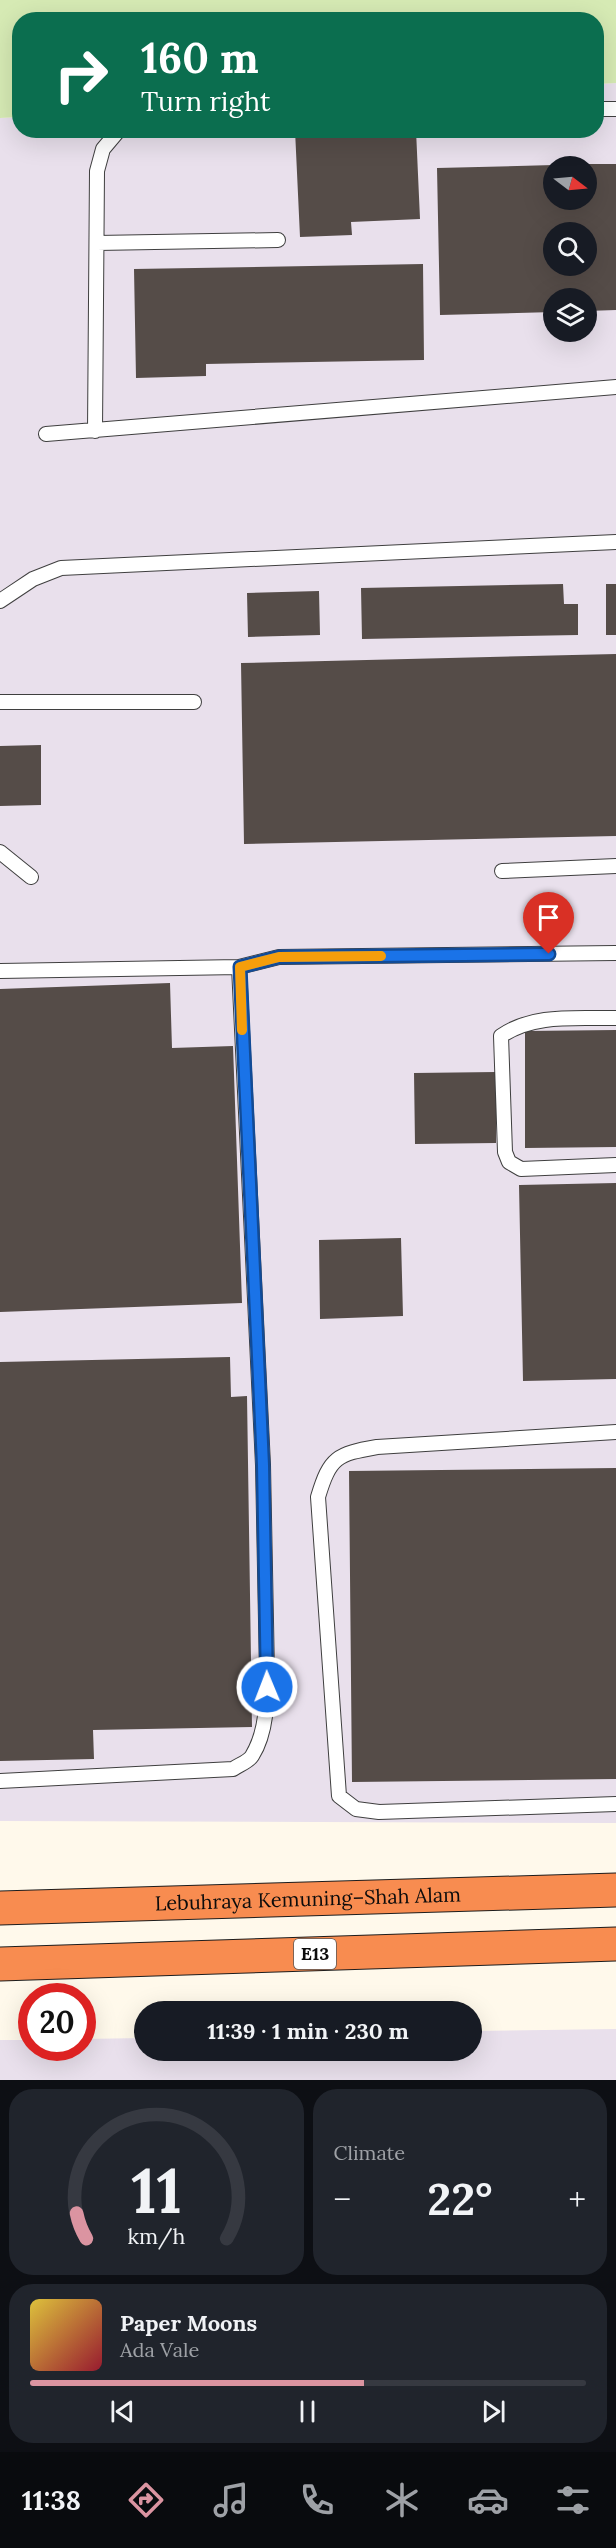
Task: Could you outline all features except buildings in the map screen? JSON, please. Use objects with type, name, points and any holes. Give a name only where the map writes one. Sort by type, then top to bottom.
[{"type":"highway","name":"Lebuhraya Kemuning–Shah Alam","points":[[10,1908],[616,1890]]},
{"type":"highway","name":"E13","points":[[7,1964],[616,1944]]},
{"type":"lane","points":[[95,431],[97,171],[103,148],[111,138]]},
{"type":"lane","points":[[97,243],[278,240]]},
{"type":"lane","points":[[46,434],[616,387]]},
{"type":"lane","points":[[0,601],[33,579],[61,568],[616,542]]},
{"type":"lane","points":[[0,702],[194,702]]},
{"type":"lane","points":[[0,852],[31,877]]},
{"type":"lane","points":[[502,871],[616,866]]},
{"type":"lane","points":[[0,971],[240,967],[279,957],[616,953]]},
{"type":"lane","points":[[0,1781],[233,1769],[252,1758],[262,1730],[267,1702],[263,1465],[240,967]]},
{"type":"lane","points":[[616,1018],[542,1020],[516,1026],[501,1036],[505,1152],[509,1162],[521,1169],[616,1165]]},
{"type":"lane","points":[[616,1432],[377,1448],[347,1453],[326,1469],[318,1497],[339,1796],[356,1809],[379,1812],[616,1804]]},
{"type":"shaded area","points":[[616,83],[616,1823],[0,1821],[0,118],[12,117],[12,138],[604,138],[604,84]]},
{"type":"shaded area","points":[[616,2029],[616,2080],[0,2080],[0,2040],[18,2040],[18,2061],[96,2061],[96,2039],[134,2038],[134,2061],[482,2061],[482,2031]]},
{"type":"green space","points":[[0,0],[616,0],[616,83],[604,84],[604,12],[12,12],[12,117],[0,118]]},
{"type":"slow traffic","points":[[242,1030],[240,967],[279,957],[381,956]]},
{"type":"route","points":[[267,1687],[263,1465],[240,967],[279,957],[549,954]]}]
